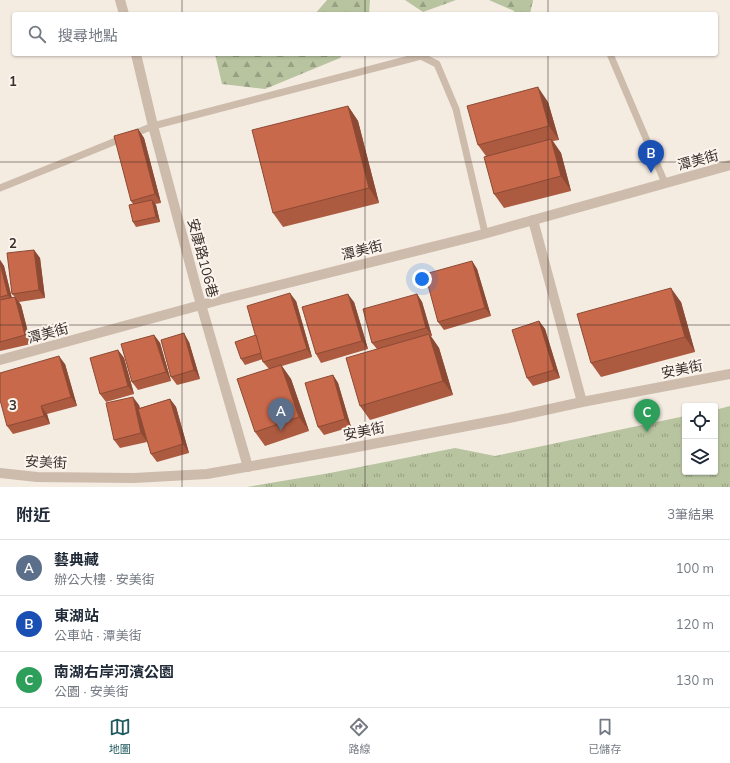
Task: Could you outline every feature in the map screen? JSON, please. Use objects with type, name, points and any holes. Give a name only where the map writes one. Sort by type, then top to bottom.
[{"type":"street","points":[[120,0],[123,12]]},
{"type":"street","name":"安康路106巷","points":[[136,56],[153,126],[201,306],[248,467]]},
{"type":"street","name":"潭美街","points":[[0,360],[201,306],[485,233],[730,165]]},
{"type":"street","points":[[533,220],[582,402]]},
{"type":"street","name":"安美街","points":[[0,473],[37,477],[134,478],[207,474],[509,418],[582,402],[730,374]]},
{"type":"lane","points":[[0,188],[153,126],[421,56],[437,64],[456,109],[485,233]]},
{"type":"lane","points":[[611,56],[665,183]]},
{"type":"green space","points":[[327,0],[370,0],[369,12],[317,12]]},
{"type":"green space","points":[[405,0],[456,0],[423,12]]},
{"type":"green space","points":[[489,0],[533,0],[530,12],[514,11]]},
{"type":"green space","points":[[215,56],[342,56],[340,58],[265,89],[222,84]]},
{"type":"green space","points":[[730,406],[730,487],[247,487],[330,473],[455,448],[495,456],[682,417],[682,475],[718,475],[718,409]]},
{"type":"building","points":[[538,87],[549,126],[478,145],[467,106]]},
{"type":"building","points":[[348,106],[369,188],[273,213],[252,130]]},
{"type":"building","points":[[138,129],[155,194],[131,201],[114,136]]},
{"type":"building","points":[[551,139],[561,176],[494,194],[484,157]]},
{"type":"building","points":[[152,200],[156,217],[133,222],[129,205]]},
{"type":"building","points":[[34,250],[39,290],[12,294],[7,253]]},
{"type":"building","points":[[472,261],[485,308],[438,322],[425,274]]},
{"type":"building","points":[[0,263],[8,295],[0,297]]},
{"type":"building","points":[[671,288],[685,337],[591,363],[577,314]]},
{"type":"building","points":[[290,293],[307,349],[263,362],[247,306]]},
{"type":"building","points":[[348,294],[362,341],[316,354],[302,307]]},
{"type":"building","points":[[417,294],[426,328],[372,343],[363,309]]},
{"type":"building","points":[[15,297],[25,335],[0,342],[0,300]]},
{"type":"building","points":[[539,321],[554,370],[527,378],[512,330]]},
{"type":"building","points":[[184,333],[194,370],[171,377],[161,340]]},
{"type":"building","points":[[429,334],[443,381],[360,406],[346,358]]},
{"type":"building","points":[[154,335],[166,372],[132,382],[121,344]]},
{"type":"building","points":[[256,335],[261,353],[241,359],[235,342]]},
{"type":"building","points":[[118,350],[128,386],[100,394],[90,358]]},
{"type":"building","points":[[59,356],[71,397],[41,406],[44,416],[7,426],[0,400],[0,373]]},
{"type":"building","points":[[281,365],[299,417],[255,432],[237,379]]},
{"type":"building","points":[[333,375],[345,419],[318,427],[305,383]]},
{"type":"building","points":[[133,397],[141,433],[114,440],[106,403]]},
{"type":"building","points":[[170,399],[183,444],[151,454],[138,409]]},
{"type":"place","name":"東湖站","points":[[651,173]]},
{"type":"place","name":"藝典藏","points":[[281,431]]},
{"type":"place","name":"南湖右岸河濱公園","points":[[647,432]]}]
